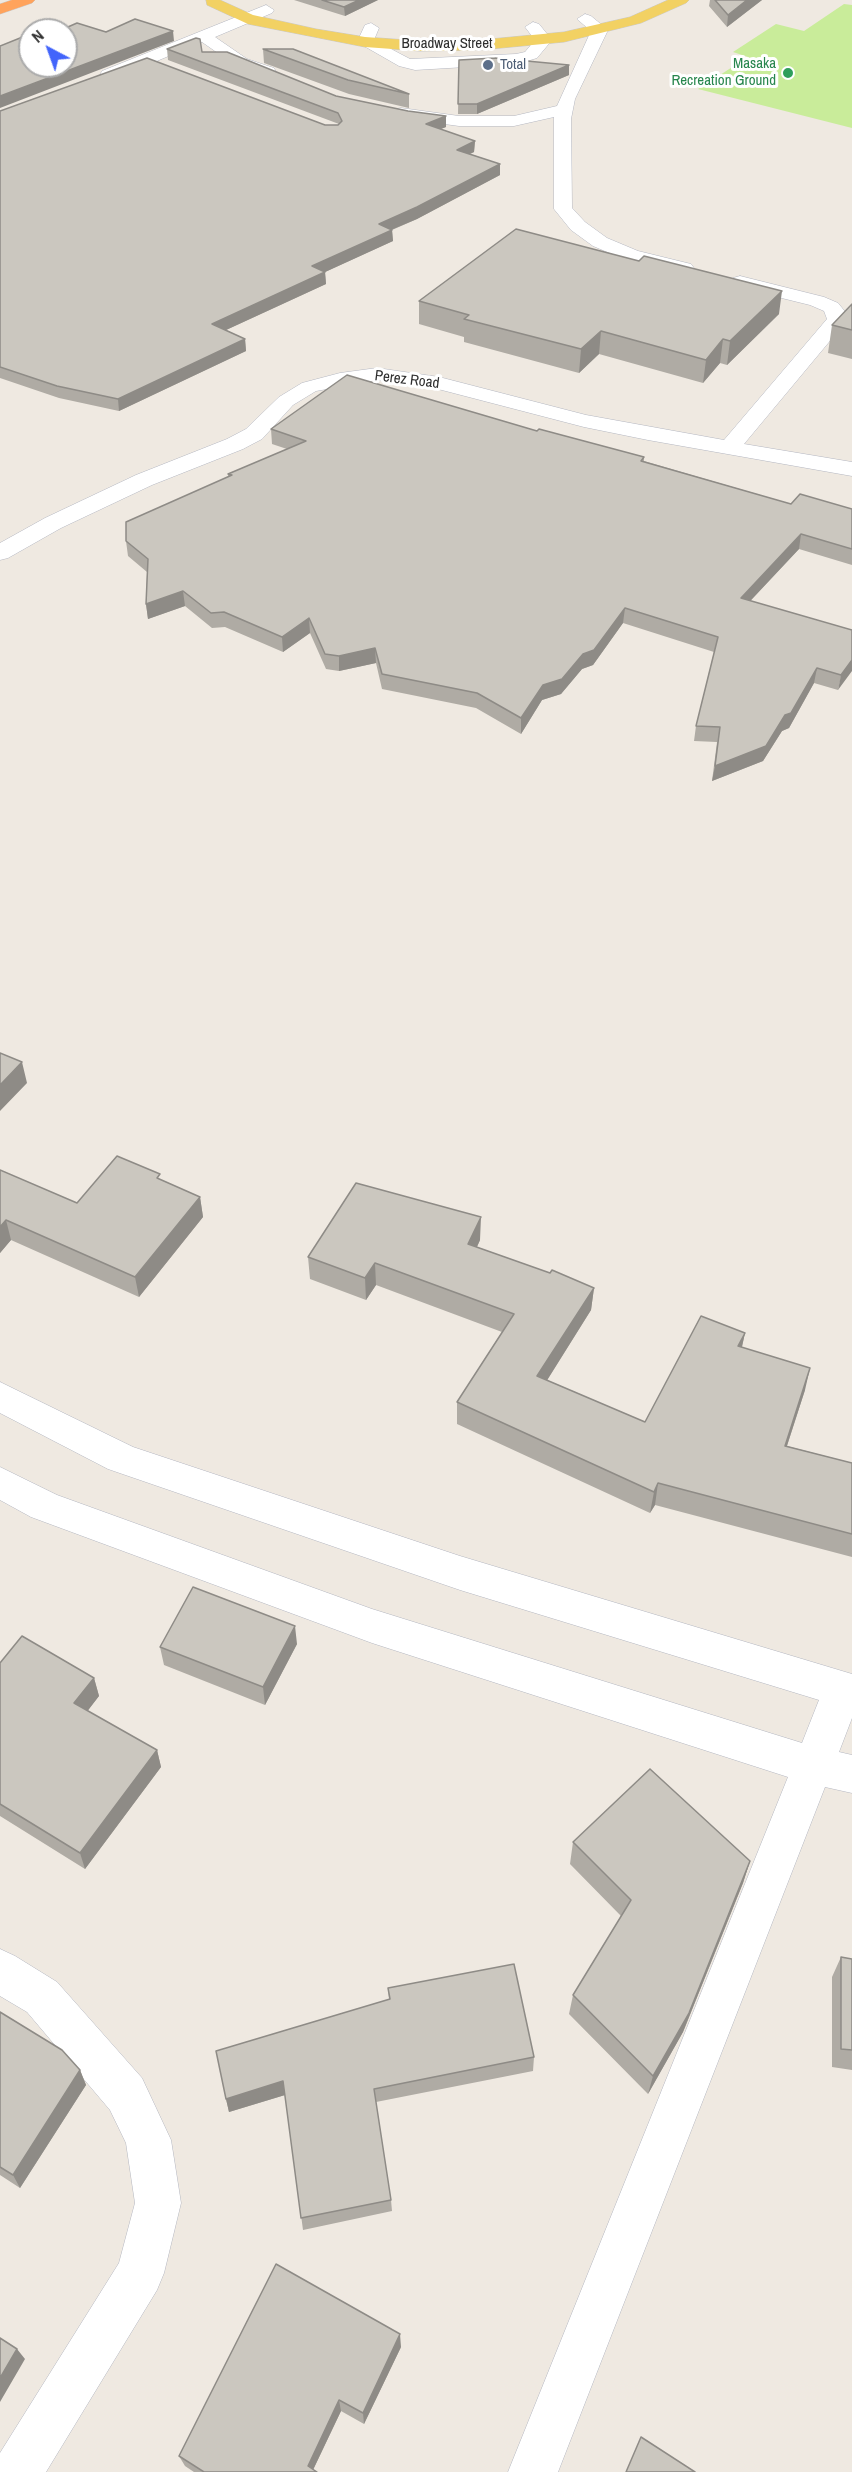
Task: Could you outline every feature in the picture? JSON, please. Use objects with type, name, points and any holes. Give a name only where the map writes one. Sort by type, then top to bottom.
[{"type":"highway","points":[[0,9],[27,0]]},
{"type":"main road","name":"Broadway Street","points":[[208,1],[248,19],[368,35],[459,34],[635,20],[681,0]]},
{"type":"main road","name":"Broadway Street","points":[[208,1],[266,10],[368,35]]},
{"type":"main road","name":"Broadway Street","points":[[544,40],[592,24],[617,8]]},
{"type":"street","points":[[95,80],[205,37],[266,10]]},
{"type":"street","points":[[592,24],[561,119],[563,209],[578,226],[600,242],[631,255],[701,272]]},
{"type":"street","points":[[368,35],[405,63],[415,64],[517,59],[531,55],[544,40],[532,27]]},
{"type":"street","points":[[205,37],[241,62],[282,77]]},
{"type":"street","points":[[148,60],[168,67]]},
{"type":"street","points":[[387,110],[459,121],[514,121],[564,110]]},
{"type":"street","points":[[724,278],[817,301],[831,307],[837,314],[837,320],[729,448]]},
{"type":"street","name":"Perez Road","points":[[0,553],[53,523],[144,480],[235,444],[254,434],[286,401],[309,387],[340,378],[377,375],[439,383],[584,421],[852,469]]},
{"type":"street","points":[[0,1395],[121,1458],[460,1573],[848,1691],[833,1770],[533,2472]]},
{"type":"street","points":[[0,1482],[44,1506],[372,1626],[833,1770]]},
{"type":"street","points":[[0,1971],[42,1997],[126,2094],[148,2140],[158,2203],[140,2273],[16,2472]]},
{"type":"green space","name":"Masaka Recreation Ground","points":[[844,4],[852,5],[852,128],[698,89],[748,57],[733,52],[776,24],[804,31]]},
{"type":"building","points":[[322,0],[359,0],[344,7]]},
{"type":"building","points":[[715,0],[747,0],[728,15]]},
{"type":"building","points":[[135,19],[173,31],[78,67],[78,23],[106,32]]},
{"type":"building","points":[[196,38],[200,39],[202,52],[227,52],[336,96],[408,111],[446,116],[426,124],[475,141],[457,150],[500,164],[379,224],[392,230],[312,266],[325,272],[212,324],[245,339],[118,399],[57,386],[0,367],[0,111],[147,58],[325,125],[338,125],[342,121],[338,113],[167,49]]},
{"type":"building","points":[[18,39],[18,78],[48,78],[0,96],[0,46]]},
{"type":"building","points":[[263,49],[293,49],[409,94],[348,80]]},
{"type":"building","points":[[495,58],[569,65],[477,104],[458,104],[459,60]]},
{"type":"building","points":[[516,229],[639,261],[644,256],[782,291],[730,341],[723,339],[706,360],[601,331],[581,349],[464,319],[469,315],[419,301]]},
{"type":"building","points":[[852,304],[852,330],[832,325]]},
{"type":"building","points":[[347,375],[537,431],[539,429],[644,457],[641,461],[791,504],[800,494],[852,509],[852,549],[801,534],[741,598],[852,630],[852,660],[841,675],[817,668],[791,713],[785,715],[766,746],[715,766],[720,727],[696,726],[718,637],[625,608],[594,650],[583,654],[562,679],[543,685],[521,718],[477,693],[382,674],[375,648],[339,656],[325,654],[309,618],[282,637],[224,612],[211,613],[183,591],[146,604],[148,559],[126,541],[126,522],[232,475],[228,474],[306,441],[271,429]]},
{"type":"building","points":[[0,1053],[22,1062],[0,1085]]},
{"type":"building","points":[[117,1156],[160,1174],[157,1178],[200,1197],[135,1277],[6,1220],[0,1227],[0,1170],[77,1203]]},
{"type":"building","points":[[356,1183],[481,1217],[468,1244],[550,1273],[552,1270],[594,1288],[537,1376],[645,1422],[701,1316],[745,1333],[738,1346],[810,1368],[785,1446],[852,1463],[852,1534],[658,1483],[654,1492],[457,1402],[514,1314],[375,1263],[365,1278],[308,1257]]},
{"type":"building","points":[[193,1587],[295,1626],[263,1687],[160,1647]]},
{"type":"building","points":[[22,1636],[94,1678],[74,1703],[157,1750],[80,1853],[0,1804],[0,1663]]},
{"type":"building","points":[[650,1769],[750,1861],[689,2013],[653,2076],[573,1995],[631,1900],[573,1842]]},
{"type":"building","points":[[841,1957],[852,1959],[852,2050],[841,2049]]},
{"type":"building","points":[[514,1964],[534,2057],[374,2089],[391,2200],[301,2218],[283,2081],[226,2099],[216,2051],[390,1999],[388,1988]]},
{"type":"building","points":[[0,2012],[62,2050],[80,2070],[13,2175],[0,2167]]},
{"type":"building","points":[[276,2264],[400,2334],[363,2413],[339,2400],[308,2466],[317,2472],[204,2472],[179,2456]]},
{"type":"building","points":[[0,2338],[17,2349],[0,2378]]},
{"type":"building","points":[[641,2437],[695,2472],[626,2472]]},
{"type":"place","name":"Total","points":[[488,65]]},
{"type":"place","name":"Masaka Recreation Ground","points":[[788,73]]}]
